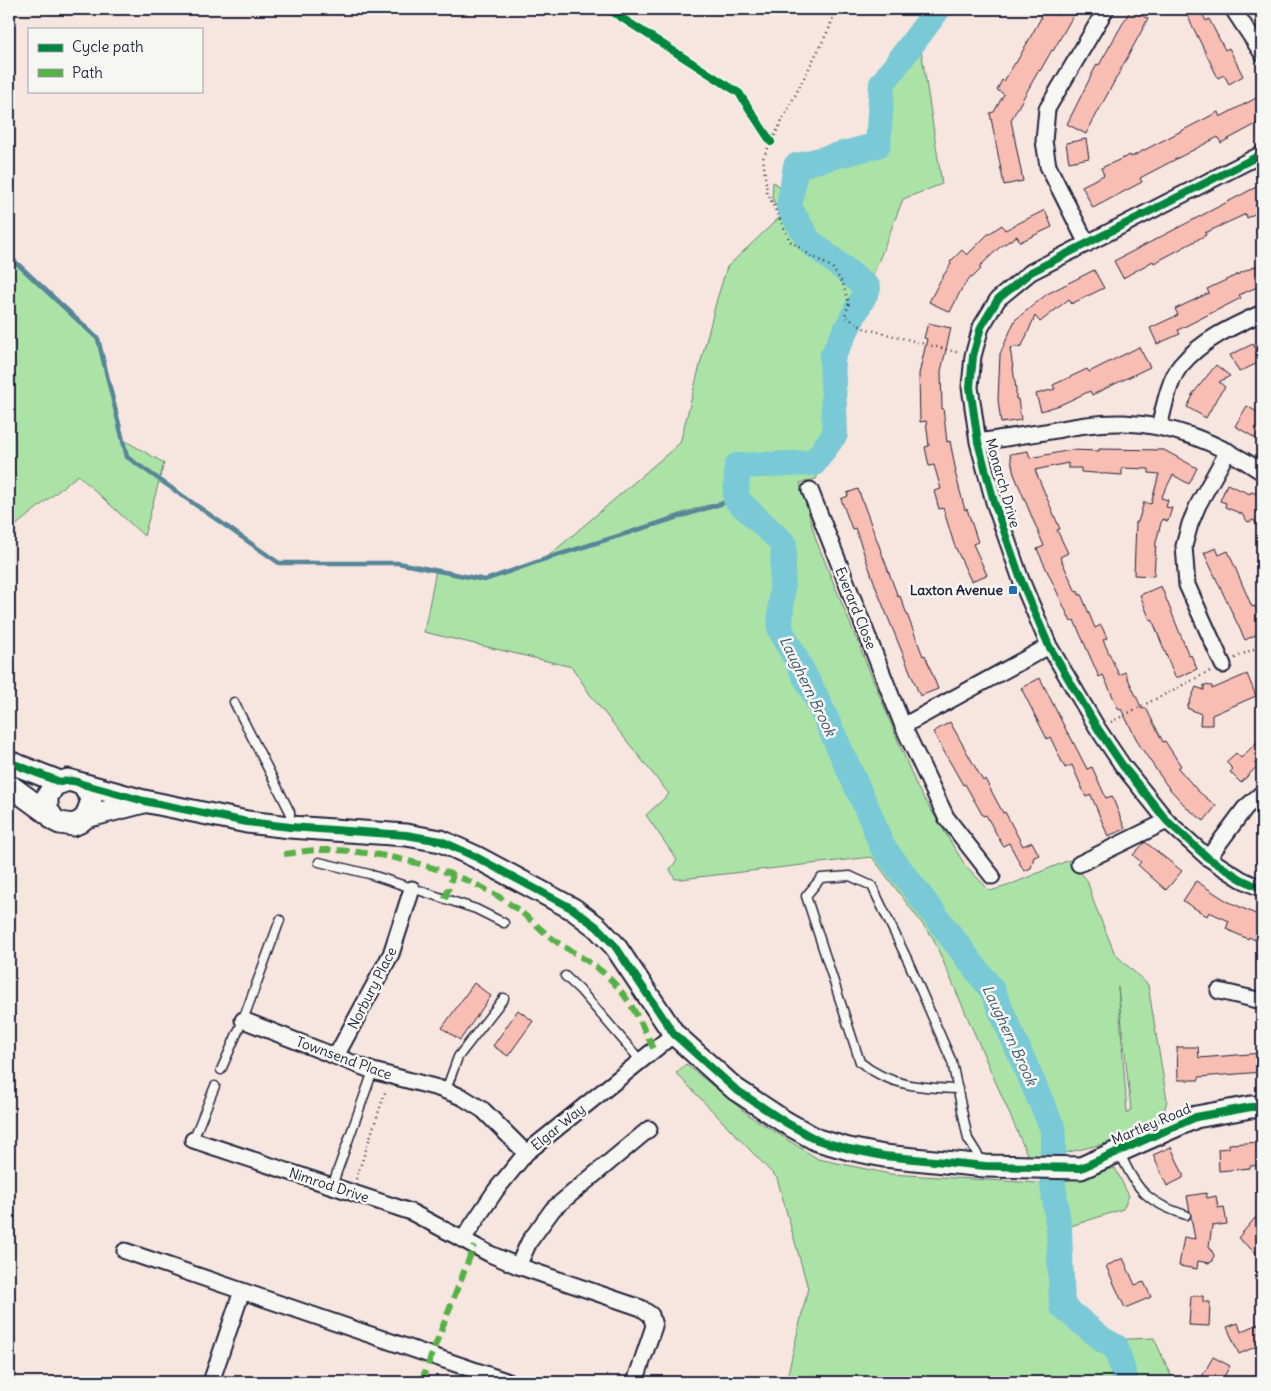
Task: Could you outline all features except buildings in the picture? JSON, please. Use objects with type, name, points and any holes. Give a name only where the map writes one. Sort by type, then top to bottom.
[{"type":"main road","points":[[9,762],[60,782]]},
{"type":"main road","points":[[50,815],[47,809],[47,797],[54,785],[68,780],[144,801],[247,822],[406,835],[441,841],[476,857],[573,909],[598,927],[615,946],[674,1034],[735,1088],[785,1122],[818,1140],[884,1156],[985,1166]]},
{"type":"main road","points":[[82,784],[90,796],[91,803],[86,817]]},
{"type":"main road","points":[[9,785],[60,823],[66,825],[80,822],[86,817],[144,801]]},
{"type":"main road","name":"Martley Road","points":[[985,1166],[1081,1168],[1196,1117],[1251,1107],[1262,1107]]},
{"type":"street","points":[[1087,244],[1048,166],[1045,155],[1044,129],[1047,109],[1106,9]]},
{"type":"street","points":[[1233,9],[1262,53]]},
{"type":"street","name":"Monarch Drive","points":[[1262,154],[1031,272],[998,299],[980,327],[973,356],[970,387],[978,442],[994,502],[1006,541],[1049,646],[1098,729],[1123,766],[1167,821],[1208,858],[1241,879],[1262,888]]},
{"type":"street","points":[[1159,427],[1167,396],[1180,366],[1201,346],[1230,328],[1262,313]]},
{"type":"street","points":[[978,442],[1087,424],[1124,423],[1181,431],[1228,451],[1262,472]]},
{"type":"street","points":[[1223,665],[1187,584],[1184,546],[1198,505],[1228,451]]},
{"type":"street","name":"Everard Close","points":[[810,490],[903,726],[946,817],[992,876]]},
{"type":"street","points":[[903,726],[1049,646]]},
{"type":"street","points":[[1208,858],[1245,808],[1262,793]]},
{"type":"street","points":[[1079,864],[1167,821]]},
{"type":"street","name":"Norbury Place","points":[[336,1056],[391,954],[412,889]]},
{"type":"street","points":[[1219,991],[1262,1001]]},
{"type":"street","name":"Townsend Place","points":[[243,1020],[373,1071],[446,1090],[462,1097],[483,1110],[526,1153]]},
{"type":"street","name":"Elgar Way","points":[[463,1239],[496,1190],[526,1153],[674,1034]]},
{"type":"street","points":[[518,1266],[529,1242],[553,1209],[648,1129]]},
{"type":"street","name":"Nimrod Drive","points":[[192,1140],[411,1212],[490,1254],[518,1266],[641,1308],[651,1315],[654,1326],[635,1382]]},
{"type":"street","points":[[125,1251],[509,1382]]},
{"type":"street","points":[[211,1382],[242,1291]]},
{"type":"lane","points":[[234,702],[290,812],[290,827]]},
{"type":"lane","points":[[319,862],[368,874],[476,909],[504,924]]},
{"type":"lane","points":[[958,1089],[911,1086],[873,1072],[860,1062],[806,896],[821,878],[850,876],[872,886],[908,960],[952,1062],[958,1089],[968,1139],[985,1166]]},
{"type":"lane","points":[[222,1070],[243,1020],[280,920]]},
{"type":"lane","points":[[565,976],[580,990],[641,1061]]},
{"type":"lane","points":[[446,1090],[458,1057],[504,998]]},
{"type":"lane","points":[[332,1186],[373,1071]]},
{"type":"lane","points":[[192,1140],[215,1086]]},
{"type":"lane","points":[[1119,1151],[1142,1192],[1166,1209],[1186,1215]]},
{"type":"path","points":[[836,9],[829,29],[763,158],[767,192],[790,241],[811,256],[832,267],[843,284],[849,303],[845,316],[863,328],[973,356]]},
{"type":"path","points":[[1098,729],[1262,645]]},
{"type":"path","points":[[351,1192],[391,1076]]},
{"type":"green space","points":[[919,36],[942,184],[903,199],[868,288],[832,357],[835,434],[816,479],[800,483],[816,540],[917,787],[965,865],[990,891],[1007,886],[1069,860],[1087,880],[1094,903],[1115,954],[1148,985],[1167,1100],[1163,1116],[1125,1139],[1030,1161],[933,938],[872,857],[675,879],[670,869],[677,860],[646,815],[669,794],[591,696],[572,667],[424,632],[436,570],[485,580],[545,559],[680,443],[727,267],[781,216],[772,198],[773,182],[783,189],[796,166],[878,145],[882,84]],"holes":[[[727,501],[590,545],[589,545],[700,507]],[[1118,987],[1131,1110],[1128,1112],[1127,1112]]]},
{"type":"green space","points":[[9,256],[98,339],[122,439],[164,463],[144,536],[78,475],[9,531]]},
{"type":"green space","points":[[686,1064],[750,1116],[818,1159],[890,1174],[1053,1184],[1115,1168],[1129,1196],[1123,1209],[1059,1230],[1062,1306],[1103,1340],[1154,1338],[1174,1382],[786,1382],[808,1288],[777,1178],[676,1073]]},
{"type":"waterway","name":"Laughern Brook","points":[[938,9],[882,84],[878,145],[796,166],[789,207],[809,241],[868,288],[832,357],[835,434],[814,463],[737,466],[736,499],[784,544],[780,629],[815,695],[869,813],[882,846],[992,990],[1053,1129],[1053,1184],[1059,1230],[1062,1306],[1103,1340],[1116,1347],[1126,1382]]},
{"type":"waterway","points":[[9,256],[98,339],[127,457],[279,563],[398,563],[485,580],[545,559],[736,499]]},
{"type":"marked path","points":[[284,854],[314,850],[367,853],[392,857],[443,871],[490,892],[516,908],[551,938],[591,964],[616,985],[631,1005],[654,1050]]},
{"type":"marked path","points":[[445,899],[453,875]]},
{"type":"marked path","points":[[421,1382],[474,1246]]},
{"type":"cycle path","points":[[608,9],[739,93],[771,142]]},
{"type":"cycle path","points":[[1262,154],[1031,272],[998,299],[981,327],[973,356],[970,387],[978,442],[994,502],[1021,580],[1049,646],[1098,729],[1123,766],[1167,821],[1208,858],[1241,879],[1262,889]]},
{"type":"cycle path","points":[[9,762],[60,782],[74,781],[144,801],[247,822],[406,835],[441,841],[476,857],[573,909],[597,927],[615,946],[674,1034],[735,1089],[785,1122],[817,1140],[849,1149],[884,1156],[985,1166],[1081,1168],[1196,1117],[1251,1107],[1262,1107]]},
{"type":"place","name":"Laxton Avenue","points":[[1013,590]]}]
